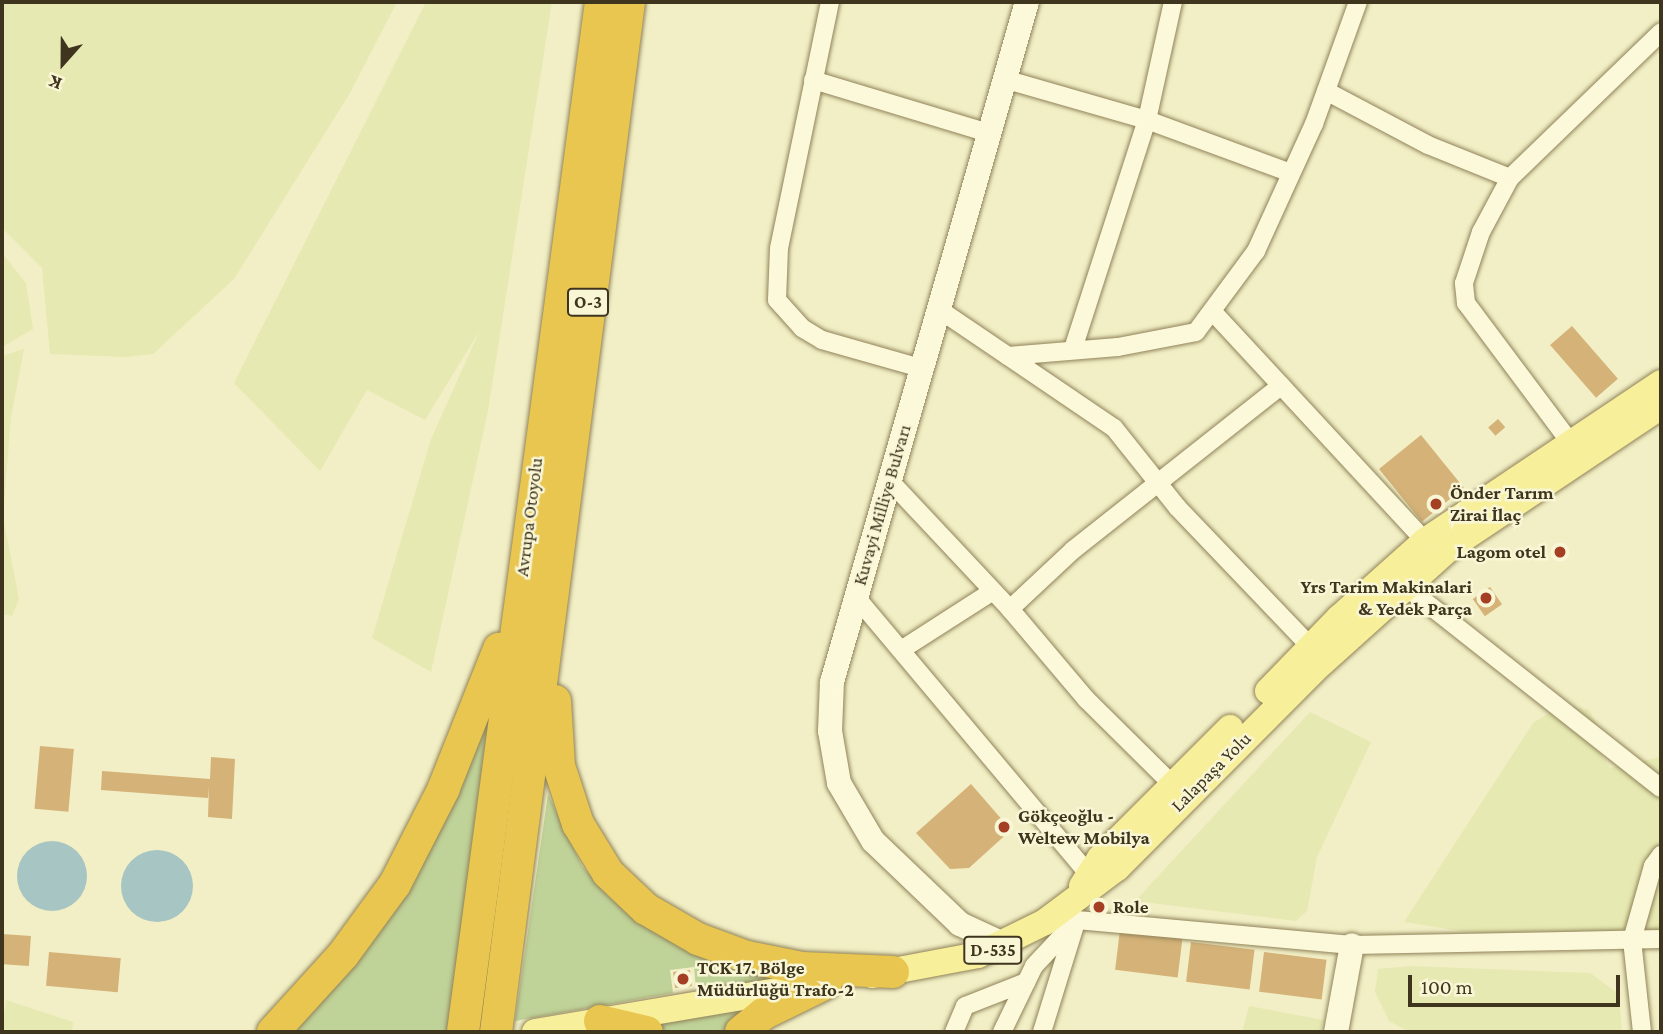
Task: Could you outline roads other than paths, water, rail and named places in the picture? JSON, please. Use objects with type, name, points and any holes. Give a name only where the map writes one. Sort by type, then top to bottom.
[{"type":"highway","name":"Avrupa Otoyolu","points":[[496,1032],[533,603],[601,2]]},
{"type":"highway","name":"Avrupa Otoyolu","points":[[463,1032],[629,2]]},
{"type":"highway","points":[[533,603],[559,766],[578,824],[623,890],[673,926],[747,957],[802,968],[892,972]]},
{"type":"highway","points":[[274,1032],[343,955],[418,844],[476,714],[533,603]]},
{"type":"highway","points":[[741,1032],[763,1014],[827,983]]},
{"type":"highway","points":[[600,1021],[647,1032]]},
{"type":"main road","name":"Lalapaşa Yolu","points":[[1079,896],[1173,785],[1311,647],[1425,541],[1661,383]]},
{"type":"main road","name":"Lalapaşa Yolu","points":[[1079,896],[1117,868],[1266,716],[1405,586],[1452,546],[1661,405]]},
{"type":"main road","name":"D-535","points":[[535,1032],[892,972],[1005,945],[1045,922],[1079,896]]},
{"type":"street","points":[[830,2],[779,248],[777,300],[802,328],[822,340],[920,368]]},
{"type":"street","name":"Kuvayi Milliye Bulvarı","points":[[1005,945],[960,924],[873,841],[839,783],[830,731],[832,682],[937,308],[1027,2]]},
{"type":"street","points":[[1073,349],[1147,120],[1173,2]]},
{"type":"street","points":[[1008,356],[1118,347],[1196,332],[1256,251],[1326,92],[1358,2]]},
{"type":"street","points":[[1570,442],[1466,303],[1464,284],[1481,232],[1510,178],[1661,32]]},
{"type":"street","points":[[1004,79],[1147,120],[1291,173]]},
{"type":"street","points":[[813,80],[988,133]]},
{"type":"street","points":[[1326,92],[1428,145],[1510,178]]},
{"type":"street","points":[[937,308],[1114,428],[1157,481],[1311,647]]},
{"type":"street","points":[[1213,312],[1425,541]]},
{"type":"street","points":[[1010,609],[1157,481],[1281,386]]},
{"type":"street","points":[[890,480],[1010,609],[1086,699],[1173,785]]},
{"type":"street","points":[[1405,586],[1661,788]]},
{"type":"street","points":[[901,650],[993,591]]},
{"type":"street","points":[[856,597],[901,650],[1079,896],[1352,945],[1661,939]]},
{"type":"street","points":[[1642,1032],[1632,940],[1653,866],[1661,855]]},
{"type":"street","points":[[1002,1032],[1034,965],[1079,896]]},
{"type":"street","points":[[1042,1032],[1079,896]]},
{"type":"street","points":[[1336,1032],[1352,945]]},
{"type":"street","points":[[954,1032],[965,1006],[1026,982]]},
{"type":"water","points":[[45,841],[59,841],[72,846],[82,856],[87,876],[82,896],[72,906],[59,911],[45,911],[32,906],[22,896],[17,883],[17,869],[22,856],[32,846]]},
{"type":"water","points":[[157,850],[177,856],[187,866],[193,886],[187,906],[177,916],[157,922],[137,916],[127,906],[121,886],[127,866],[137,856]]},
{"type":"place","name":"Önder Tarım Zirai İlaç","points":[[1436,504]]},
{"type":"place","name":"Lagom otel","points":[[1560,552]]},
{"type":"place","name":"Yrs Tarim Makinalari & Yedek Parça","points":[[1486,598]]},
{"type":"place","name":"Gökçeoğlu - Weltew Mobilya","points":[[1004,827]]},
{"type":"place","name":"Role","points":[[1099,907]]},
{"type":"place","name":"TCK 17. Bölge Müdürlüğü Trafo-2","points":[[683,979]]}]
